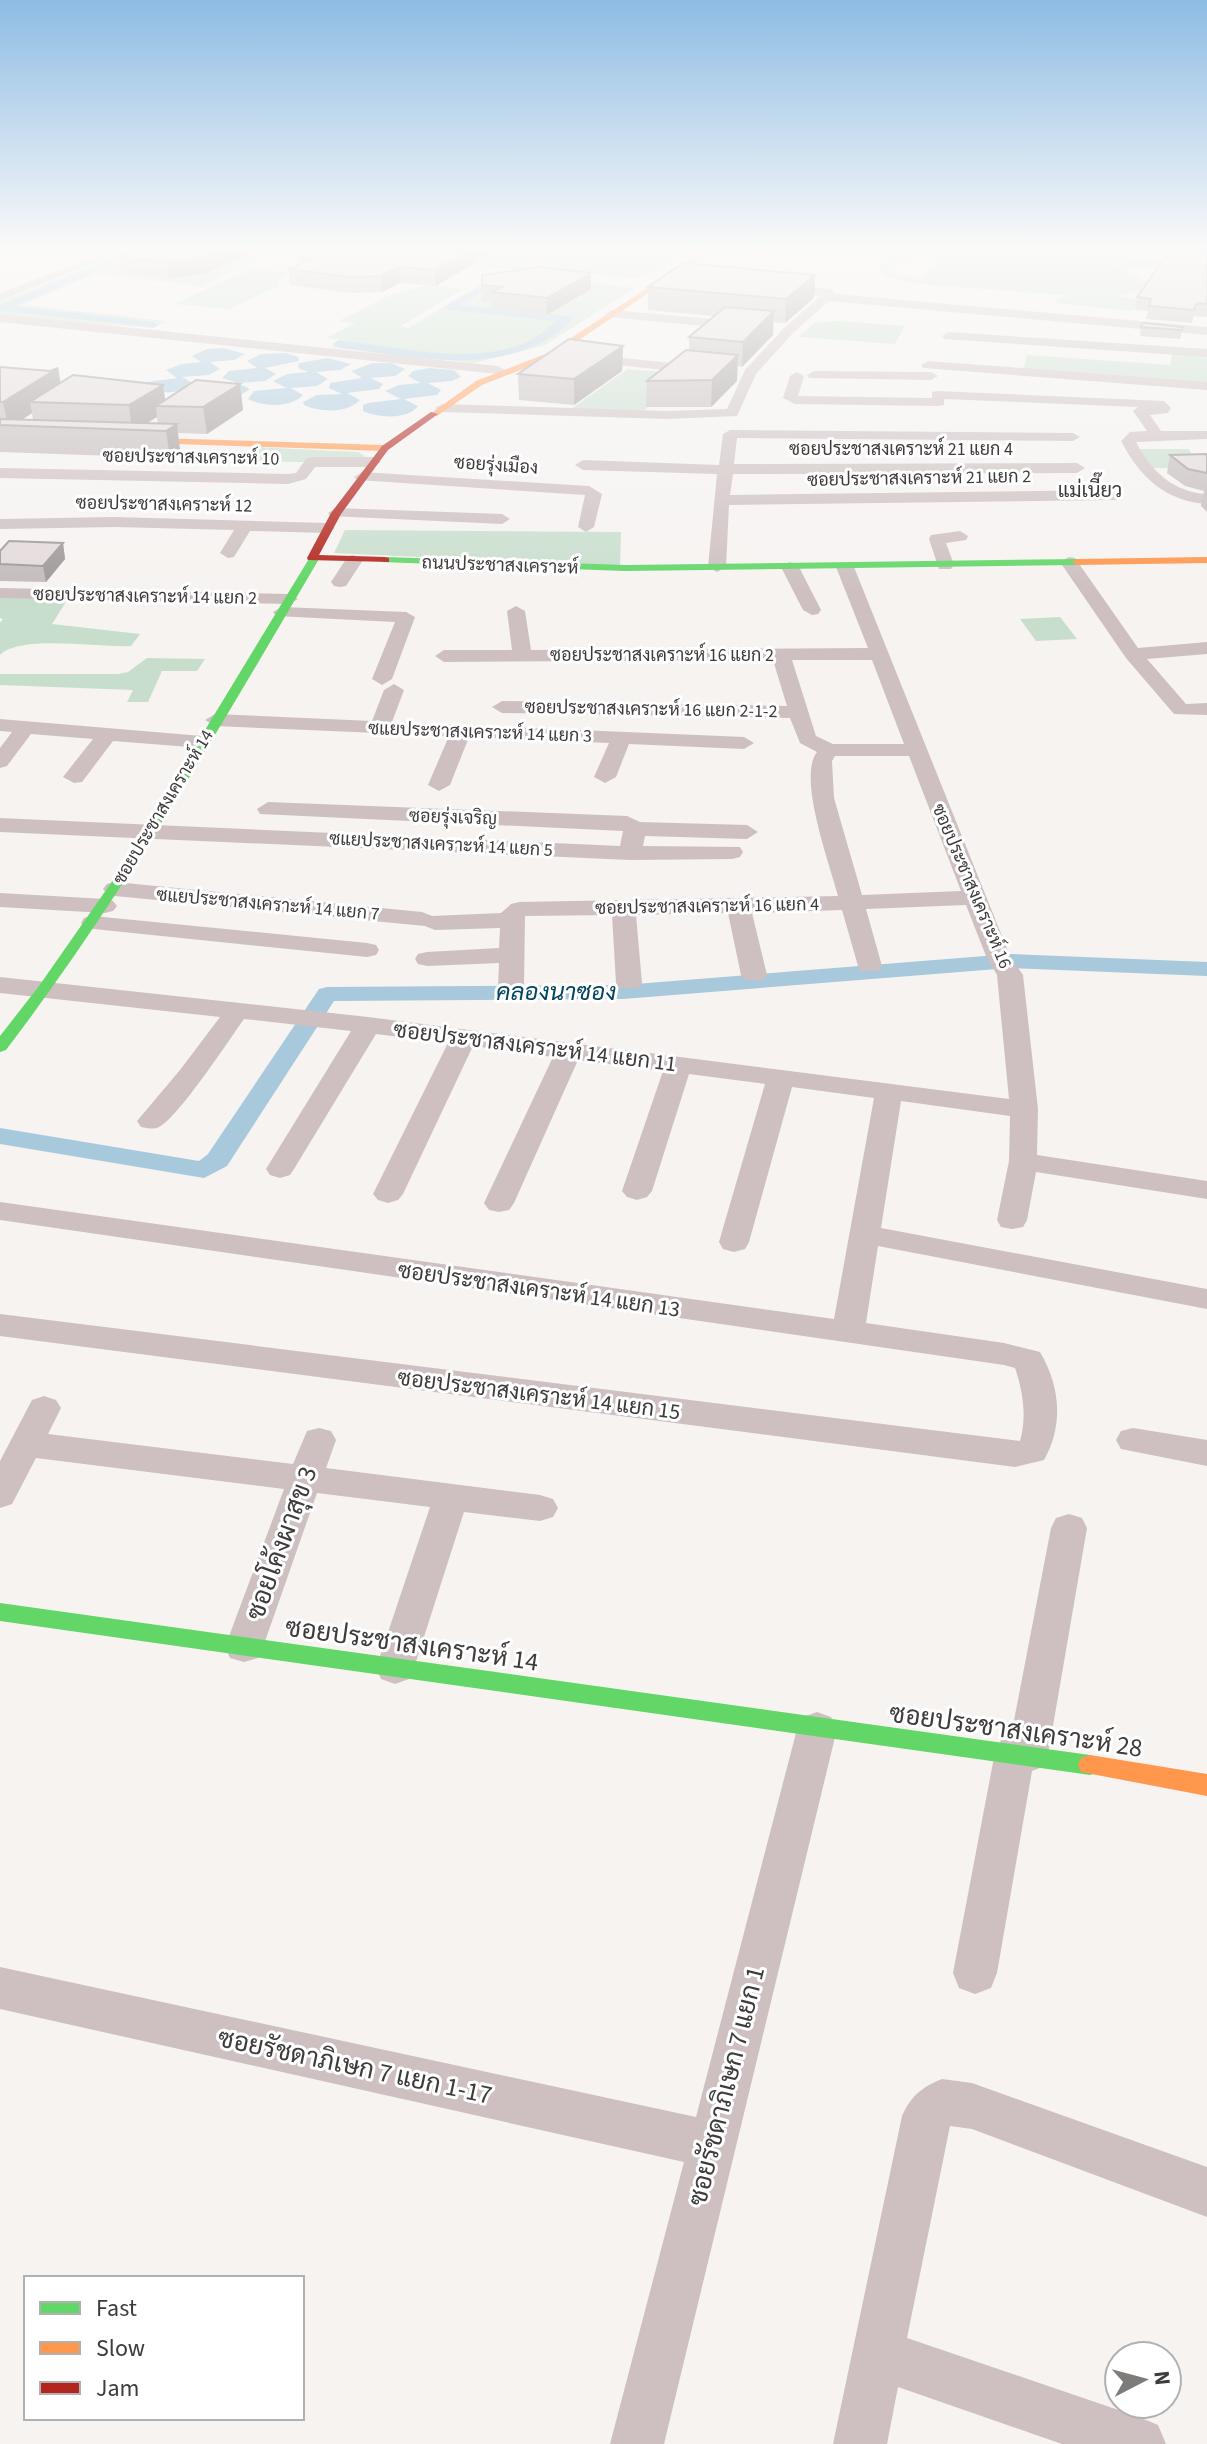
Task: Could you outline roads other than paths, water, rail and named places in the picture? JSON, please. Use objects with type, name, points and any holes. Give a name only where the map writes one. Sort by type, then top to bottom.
[{"type":"main road","points":[[503,371],[514,366]]},
{"type":"main road","points":[[314,559],[331,521],[388,439],[437,408],[468,381],[518,366]]},
{"type":"main road","points":[[107,440],[373,462]]},
{"type":"main road","name":"ถนนประชาสงเคราะห์","points":[[314,559],[595,568],[1207,560]]},
{"type":"main road","name":"ซอยประชาสงเคราะห์ 14","points":[[0,1047],[46,990],[104,906],[314,559]]},
{"type":"main road","name":"ซอยประชาสงเคราะห์ 14","points":[[0,1612],[817,1729]]},
{"type":"main road","name":"ซอยประชาสงเคราะห์ 28","points":[[817,1729],[1022,1754],[1207,1785]]},
{"type":"street","points":[[456,366],[503,371]]},
{"type":"street","points":[[658,366],[716,372]]},
{"type":"street","points":[[437,408],[667,415],[732,413],[744,374],[752,366]]},
{"type":"street","points":[[930,366],[950,436]]},
{"type":"street","points":[[814,375],[930,370],[1207,386]]},
{"type":"street","points":[[797,376],[790,398],[795,400],[939,402],[1140,411],[1164,408],[1148,403],[1074,398],[939,402]]},
{"type":"street","points":[[1140,411],[1157,435]]},
{"type":"street","points":[[135,440],[157,427]]},
{"type":"street","points":[[717,567],[724,469],[730,434],[1073,437]]},
{"type":"street","points":[[1207,435],[1130,436],[1128,441],[1146,468],[1175,495],[1207,499]]},
{"type":"street","name":"ซอยประชาสงเคราะห์ 10","points":[[0,473],[288,479],[301,476],[311,462],[373,462]]},
{"type":"street","name":"ซอยรุ่งเมือง","points":[[373,462],[589,491],[594,494],[586,527]]},
{"type":"street","name":"ซอยประชาสงเคราะห์ 21 แยก 4","points":[[583,465],[724,469],[1077,468]]},
{"type":"street","name":"ซอยประชาสงเคราะห์ 21 แยก 2","points":[[722,500],[1116,495]]},
{"type":"street","name":"ซอยประชาสงเคราะห์ 12","points":[[0,524],[115,522],[245,526],[331,521],[502,519]]},
{"type":"street","points":[[228,553],[245,526]]},
{"type":"street","points":[[945,565],[937,539],[960,536]]},
{"type":"street","points":[[340,582],[354,560]]},
{"type":"street","points":[[1069,562],[1133,654],[1187,718],[1207,709]]},
{"type":"street","points":[[790,567],[812,610]]},
{"type":"street","name":"ซอยประชาสงเคราะห์ 16","points":[[845,567],[914,750],[1004,965],[1024,1109],[1023,1161],[1012,1220]]},
{"type":"street","name":"ซอยประชาสงเคราะห์ 14 แยก 2","points":[[0,593],[286,605],[406,617],[380,727]]},
{"type":"street","points":[[516,611],[522,654]]},
{"type":"street","points":[[1133,654],[1207,648]]},
{"type":"street","name":"ซอยประชาสงเคราะห์ 16 แยก 2","points":[[444,656],[718,652],[781,656],[879,654]]},
{"type":"street","points":[[781,656],[807,739],[829,750],[914,750]]},
{"type":"street","points":[[425,729],[431,703]]},
{"type":"street","name":"ซอยประชาสงเคราะห์ 16 แยก 2-1-2","points":[[502,707],[799,712]]},
{"type":"street","name":"ซแยประชาสงเคราะห์ 14 แยก 3","points":[[215,720],[744,743]]},
{"type":"street","points":[[0,725],[202,742]]},
{"type":"street","points":[[0,762],[26,727]]},
{"type":"street","points":[[439,785],[461,731]]},
{"type":"street","points":[[74,777],[107,734]]},
{"type":"street","points":[[605,777],[621,738]]},
{"type":"street","points":[[829,750],[821,760],[823,798],[870,966]]},
{"type":"street","name":"ซอยรุ่งเจริญ","points":[[268,809],[627,823],[635,829],[747,832]]},
{"type":"street","name":"ซแยประชาสงเคราะห์ 14 แยก 5","points":[[0,825],[630,853],[732,852]]},
{"type":"street","points":[[630,853],[635,829]]},
{"type":"street","name":"ซอยประชาสงเคราะห์ 16 แยก 4","points":[[512,920],[513,911],[519,909],[976,898]]},
{"type":"street","points":[[0,900],[104,906],[367,950]]},
{"type":"street","name":"ซแยประชาสงเคราะห์ 14 แยก 7","points":[[104,906],[428,921],[512,920]]},
{"type":"street","points":[[738,906],[754,975]]},
{"type":"street","points":[[623,908],[629,983]]},
{"type":"street","points":[[511,987],[512,920]]},
{"type":"street","points":[[427,959],[512,955]]},
{"type":"street","name":"ซอยประชาสงเคราะห์ 14 แยก 11","points":[[0,985],[336,1021],[1024,1109]]},
{"type":"street","points":[[151,1121],[190,1076],[237,1011]]},
{"type":"street","points":[[280,1169],[368,1025]]},
{"type":"street","points":[[388,1194],[464,1038]]},
{"type":"street","points":[[499,1203],[569,1050]]},
{"type":"street","points":[[637,1191],[679,1064]]},
{"type":"street","points":[[734,1242],[781,1077]]},
{"type":"street","points":[[848,1333],[889,1091]]},
{"type":"street","points":[[1023,1161],[1207,1190]]},
{"type":"street","name":"ซอยประชาสงเคราะห์ 14 แยก 13","points":[[0,1211],[1004,1354],[1028,1360],[1037,1377],[1040,1407]]},
{"type":"street","points":[[864,1234],[1207,1299]]},
{"type":"street","name":"ซอยประชาสงเคราะห์ 14 แยก 15","points":[[0,1325],[1015,1454],[1032,1451],[1037,1444],[1040,1407]]},
{"type":"street","points":[[0,1495],[44,1408]]},
{"type":"street","name":"ซอยโค้งผาสุข 3","points":[[244,1647],[319,1440]]},
{"type":"street","points":[[1133,1440],[1207,1453]]},
{"type":"street","points":[[26,1444],[540,1508]]},
{"type":"street","points":[[395,1668],[451,1497]]},
{"type":"street","points":[[975,1973],[1069,1528]]},
{"type":"street","name":"ซอยรัชดาภิเษก 7 แยก 1","points":[[637,2444],[710,2144],[817,1729]]},
{"type":"street","name":"ซอยรัชดาภิเษก 7 แยก 1-17","points":[[0,1988],[710,2144]]},
{"type":"street","points":[[860,2444],[926,2116],[942,2102],[972,2106],[1207,2192]]},
{"type":"street","points":[[878,2354],[1139,2444]]},
{"type":"water","points":[[176,366],[216,366],[220,369],[208,375],[182,377],[194,384],[173,392],[160,392],[140,383],[177,378],[166,370]]},
{"type":"water","points":[[254,366],[274,366],[265,368],[276,374],[265,381],[238,383],[250,389],[238,397],[235,382],[222,378],[229,371],[257,368]]},
{"type":"water","points":[[347,366],[340,370],[316,372],[328,379],[317,386],[291,388],[303,395],[292,402],[269,405],[248,399],[254,391],[286,388],[273,381],[287,374],[308,372],[298,368]]},
{"type":"water","points":[[365,366],[398,366],[405,369],[395,376],[371,378],[383,384],[379,389],[347,393],[360,400],[348,408],[325,410],[304,405],[303,402],[317,395],[342,394],[329,388],[330,383],[362,378],[351,371]]},
{"type":"water","points":[[429,368],[454,370],[461,377],[428,383],[441,390],[437,395],[404,399],[418,406],[407,414],[384,416],[363,411],[363,405],[368,403],[401,399],[385,391],[399,385],[420,383],[408,376],[413,371]]},
{"type":"waterway","name":"คลองนาซอง","points":[[0,1136],[204,1170],[218,1160],[327,994],[623,992],[1010,961],[1207,969]]},
{"type":"district","name":"แม่เนี๊ยว","points":[[1090,490]]}]
